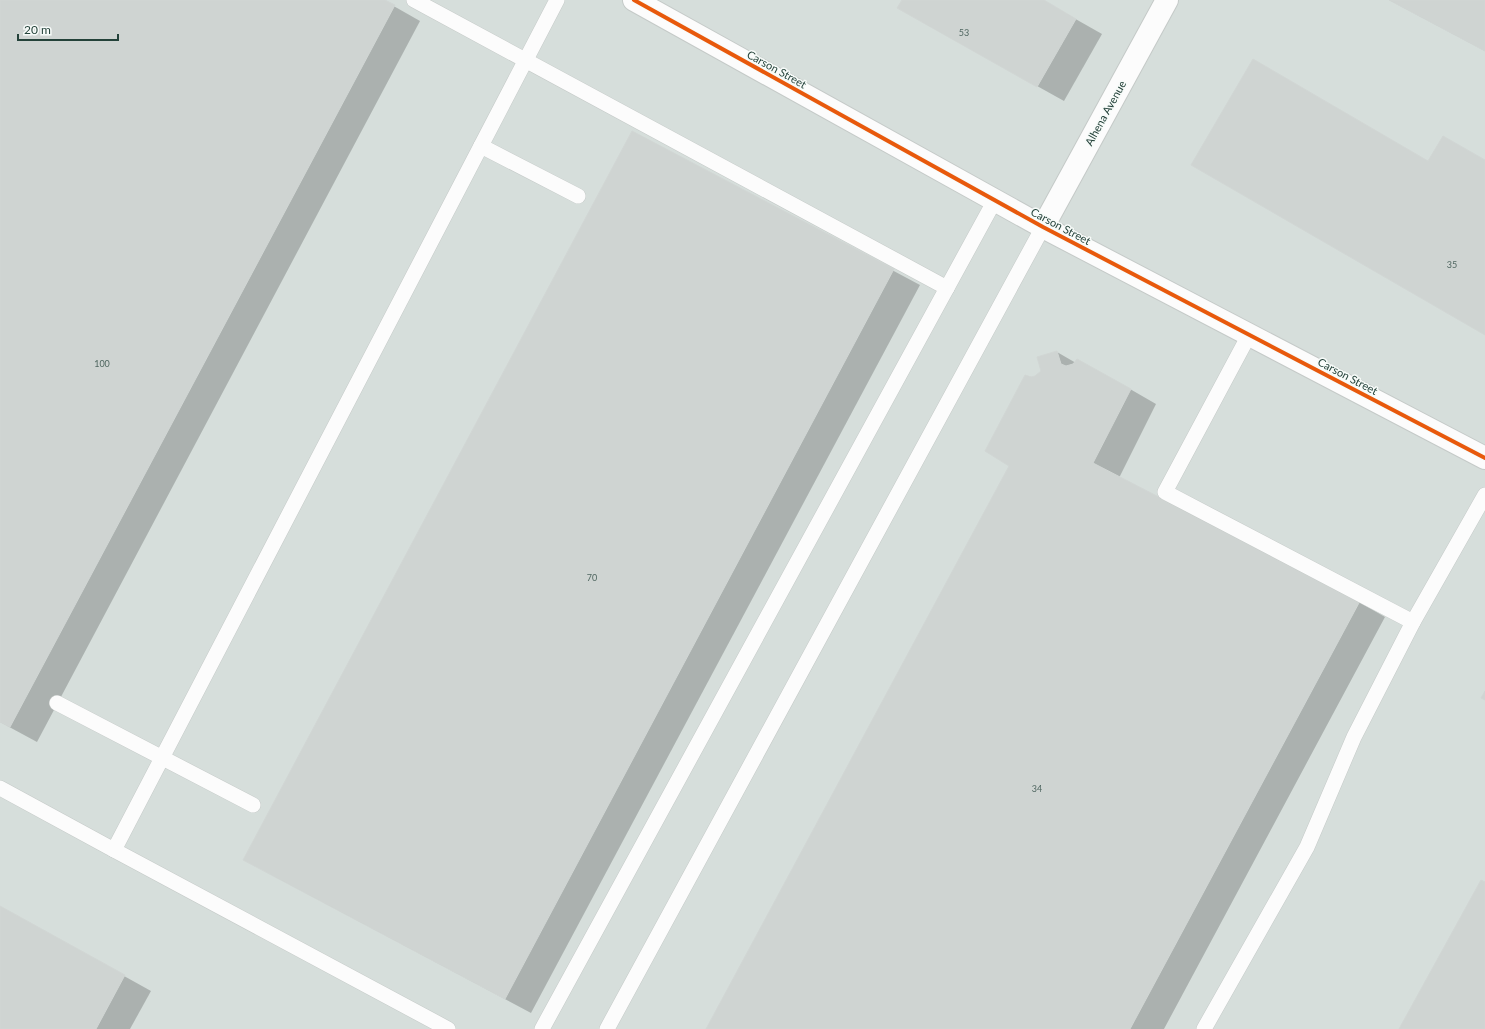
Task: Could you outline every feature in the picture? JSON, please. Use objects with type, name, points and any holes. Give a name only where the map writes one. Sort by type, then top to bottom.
[{"type":"street","name":"Carson Street","points":[[634,0],[1043,227],[1485,458]]},
{"type":"street","name":"Alhena Avenue","points":[[1043,227],[1167,0]]},
{"type":"lane","points":[[414,0],[947,288]]},
{"type":"lane","points":[[114,850],[558,0]]},
{"type":"lane","points":[[481,146],[578,196]]},
{"type":"lane","points":[[542,1029],[995,200]]},
{"type":"lane","points":[[607,1029],[1043,227]]},
{"type":"lane","points":[[1249,335],[1165,492],[1413,622]]},
{"type":"lane","points":[[1204,1029],[1307,846],[1354,737],[1413,622],[1485,495]]},
{"type":"lane","points":[[58,703],[252,805]]},
{"type":"lane","points":[[0,788],[448,1029]]},
{"type":"shaded area","points":[[0,0],[1485,0],[1485,1029],[0,1029]]},
{"type":"building","points":[[0,0],[385,0],[395,5],[10,727],[0,722]]},
{"type":"building","points":[[902,0],[1044,0],[1076,19],[1037,87],[897,8]]},
{"type":"building","points":[[1389,0],[1485,0],[1485,51]]},
{"type":"building","points":[[1253,59],[1428,161],[1443,136],[1485,160],[1485,335],[1191,165]]},
{"type":"building","points":[[632,131],[894,269],[505,999],[243,860]]},
{"type":"building","points":[[1057,351],[1061,364],[1066,366],[1073,364],[1077,359],[1131,389],[1093,463],[1360,601],[1130,1029],[706,1029],[1009,466],[985,451],[1025,375],[1031,377],[1035,376],[1041,371],[1037,357]]},
{"type":"building","points":[[1485,691],[1485,700],[1481,698]]},
{"type":"building","points":[[1481,880],[1485,882],[1485,1029],[1399,1029]]},
{"type":"building","points":[[0,906],[125,975],[96,1029],[0,1029]]},
{"type":"cycle path","points":[[634,0],[1043,227],[1485,458]]}]
